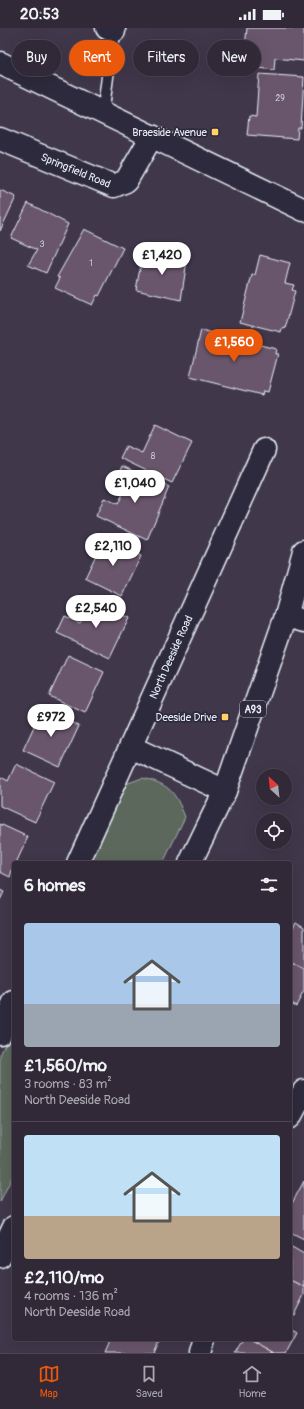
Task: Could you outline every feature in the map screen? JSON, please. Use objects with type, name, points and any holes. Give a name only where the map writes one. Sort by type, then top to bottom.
[{"type":"street","points":[[0,63],[103,111],[304,210]]},
{"type":"street","name":"Springfield Road","points":[[0,139],[114,186],[126,181],[152,136]]},
{"type":"street","name":"North Deeside Road","points":[[79,861],[264,450]]},
{"type":"street","name":"A93","points":[[191,861],[225,791],[295,618],[304,551]]},
{"type":"street","points":[[131,747],[225,791]]},
{"type":"street","points":[[0,1033],[12,1006]]},
{"type":"street","points":[[292,1113],[304,1091]]},
{"type":"street","points":[[0,1256],[12,1231]]},
{"type":"street","points":[[200,1353],[203,1341]]},
{"type":"lane","points":[[103,111],[112,29]]},
{"type":"green space","points":[[142,778],[151,780],[165,786],[178,801],[185,817],[164,861],[88,861],[123,785]]},
{"type":"green space","points":[[12,1029],[12,1177],[0,1202],[0,1055]]},
{"type":"building","points":[[247,28],[304,28],[304,61],[275,58],[274,70],[261,68],[261,40],[246,40]]},
{"type":"building","points":[[261,74],[304,77],[301,128],[298,128],[297,139],[247,135],[249,116],[256,117],[259,76],[261,76]]},
{"type":"building","points":[[0,190],[16,197],[0,231]]},
{"type":"building","points":[[28,203],[68,224],[46,273],[28,265],[37,250],[11,238]]},
{"type":"building","points":[[84,229],[123,248],[99,296],[97,295],[92,305],[55,288],[60,278],[57,277]]},
{"type":"building","points":[[143,252],[187,260],[181,300],[136,290]]},
{"type":"building","points":[[260,255],[290,263],[285,283],[294,285],[292,290],[295,291],[285,329],[282,328],[281,332],[240,322],[252,275],[255,275]]},
{"type":"building","points":[[201,330],[276,349],[275,354],[278,354],[268,392],[263,391],[262,395],[190,377]]},
{"type":"building","points":[[155,425],[192,443],[172,483],[120,458],[126,446],[142,453]]},
{"type":"building","points":[[122,466],[169,487],[147,540],[96,516],[104,498],[118,504],[127,485],[116,480]]},
{"type":"building","points":[[104,538],[141,556],[122,596],[85,578]]},
{"type":"building","points":[[92,600],[129,618],[110,658],[57,633],[65,616],[80,623]]},
{"type":"building","points":[[68,655],[104,672],[85,713],[49,696]]},
{"type":"building","points":[[42,709],[79,726],[60,767],[23,750]]},
{"type":"building","points":[[16,764],[54,782],[35,822],[0,806],[1,777],[8,781]]},
{"type":"building","points":[[0,824],[28,837],[17,861],[12,861],[10,877],[0,872]]},
{"type":"building","points":[[0,890],[4,892],[0,900]]},
{"type":"building","points":[[296,922],[304,927],[304,969],[292,962],[292,929]]},
{"type":"building","points":[[292,962],[304,969],[304,991],[296,1006],[292,1003]]},
{"type":"building","points":[[304,1181],[304,1239],[292,1233],[292,1203]]},
{"type":"building","points":[[292,1247],[304,1254],[304,1287],[292,1281]]},
{"type":"building","points":[[292,1281],[304,1287],[304,1295],[294,1315],[292,1314]]},
{"type":"building","points":[[292,1330],[297,1333],[286,1353],[274,1353],[253,1341],[292,1341]]},
{"type":"building","points":[[110,1341],[159,1341],[154,1353],[105,1353]]},
{"type":"building","points":[[242,1341],[253,1341],[274,1353],[235,1353]]},
{"type":"place","name":"Braeside Avenue","points":[[215,132]]},
{"type":"place","name":"Deeside Drive","points":[[225,717]]}]
